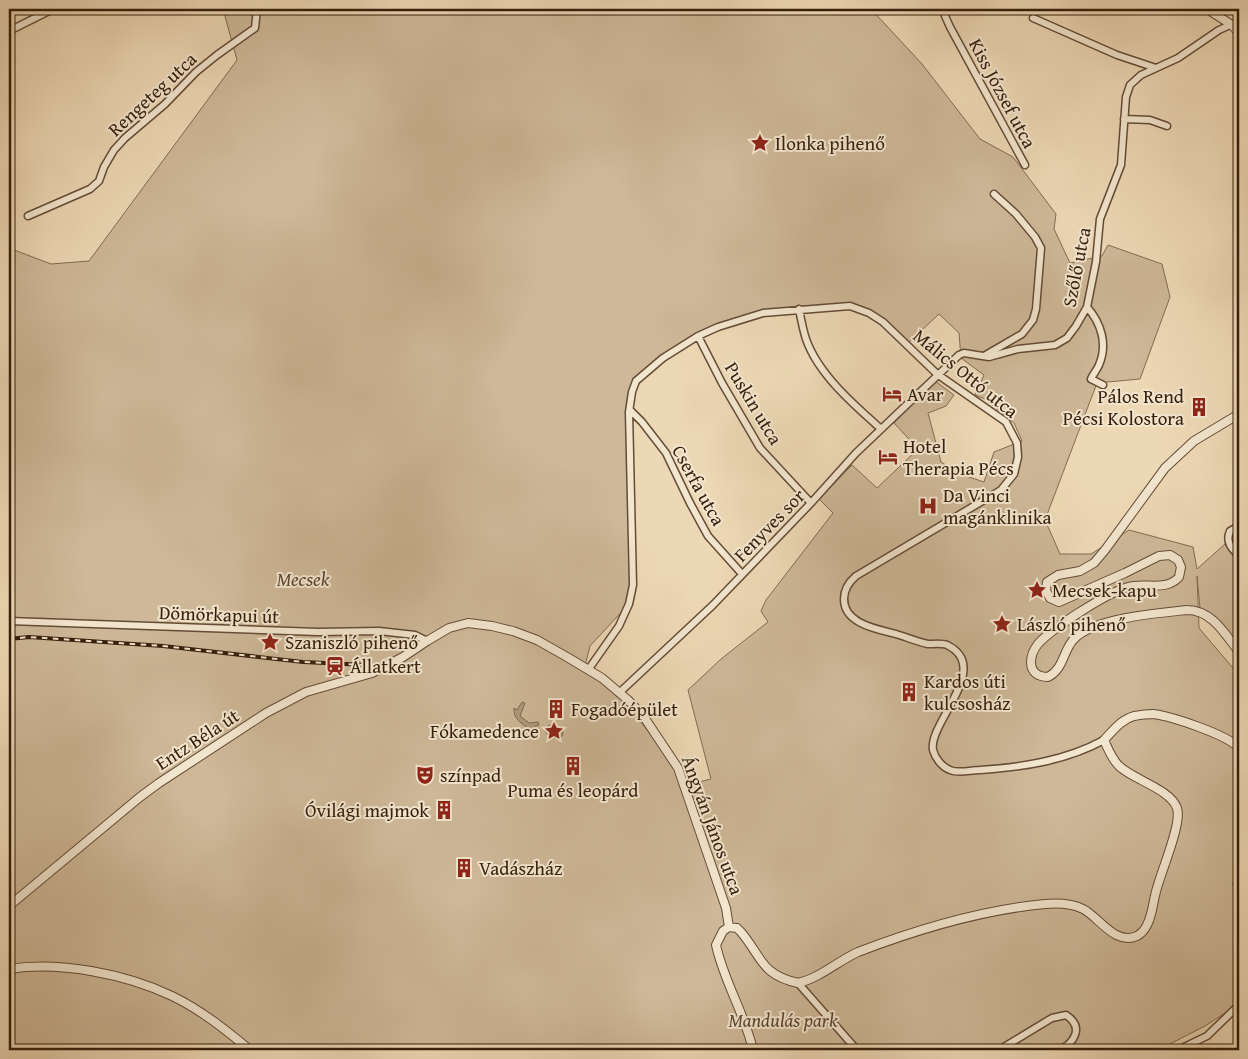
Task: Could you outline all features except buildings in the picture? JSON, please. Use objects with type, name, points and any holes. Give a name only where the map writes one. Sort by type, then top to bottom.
[{"type":"street","points":[[9,31],[53,9]]},
{"type":"street","name":"Rengeteg utca","points":[[28,216],[90,189],[99,181],[104,167],[114,150],[125,138],[165,104],[196,72],[255,28],[257,9]]},
{"type":"street","name":"Kiss József utca","points":[[942,9],[1025,165]]},
{"type":"street","points":[[1207,9],[1236,23],[1239,32]]},
{"type":"street","points":[[1033,18],[1117,55],[1156,68]]},
{"type":"street","name":"Szőlő utca","points":[[999,350],[1055,345],[1062,342],[1076,326],[1087,306],[1096,262],[1100,219],[1121,165],[1126,96],[1130,84],[1141,75],[1178,58],[1219,30],[1236,23]]},
{"type":"street","points":[[1124,119],[1150,120],[1167,126]]},
{"type":"street","points":[[937,374],[964,353],[983,356],[999,350],[1022,334],[1032,320],[1036,309],[1040,248],[1035,236],[1016,214],[994,194]]},
{"type":"street","name":"Málics Ottó utca","points":[[588,670],[619,626],[629,604],[634,585],[630,410],[632,392],[636,381],[663,358],[698,336],[718,327],[763,313],[850,306],[869,313],[883,322],[937,374],[1006,422],[1018,443],[1018,457],[1011,480],[1001,490],[856,576],[847,585],[844,596],[847,612],[857,621],[880,629],[927,644],[947,645],[960,658],[964,672],[959,688],[933,740],[936,758],[949,770],[963,771],[1028,766],[1063,757],[1104,740]]},
{"type":"street","points":[[1087,306],[1095,315],[1103,339],[1100,361],[1091,379],[1103,385]]},
{"type":"street","points":[[799,309],[806,340],[818,361],[832,381],[856,407],[880,428]]},
{"type":"street","name":"Puskin utca","points":[[698,336],[722,383],[760,448],[811,503]]},
{"type":"street","name":"Fenyves sor","points":[[619,693],[708,609],[811,503],[880,428],[937,374]]},
{"type":"street","name":"Cserfa utca","points":[[630,410],[642,422],[666,454],[708,536],[742,574]]},
{"type":"street","points":[[1239,414],[1194,441],[1165,468],[1094,563],[1080,571],[1053,578],[1046,582],[1045,588],[1050,598],[1059,602],[1125,574],[1158,556],[1170,555],[1178,560],[1181,568],[1179,578],[1168,585],[1129,586],[1113,593],[1060,626],[1042,640],[1034,650],[1031,661],[1032,670],[1036,674],[1048,677],[1057,671],[1070,643],[1076,637],[1089,630],[1132,617],[1187,610],[1194,610],[1208,616],[1220,627],[1239,652]]},
{"type":"street","points":[[1239,526],[1230,531],[1227,539],[1239,556]]},
{"type":"street","name":"Dömörkapui út","points":[[9,621],[318,632],[379,631],[414,635],[427,641]]},
{"type":"street","name":"Ángyán János utca","points":[[427,641],[449,628],[468,623],[512,630],[537,640],[588,670],[619,693],[644,718],[678,768],[715,873],[728,915],[729,927]]},
{"type":"street","name":"Entz Béla út","points":[[9,906],[140,797],[266,713],[300,696],[372,673],[403,657],[427,641]]},
{"type":"street","points":[[798,983],[809,979],[856,953],[930,927],[974,915],[1046,904],[1075,906],[1093,915],[1113,933],[1125,938],[1138,936],[1149,920],[1156,889],[1177,823],[1178,811],[1172,798],[1119,766],[1113,759],[1104,740],[1114,728],[1125,720],[1133,716],[1154,714],[1180,721],[1227,739],[1239,748]]},
{"type":"street","points":[[1239,881],[1239,888]]},
{"type":"street","points":[[753,1050],[749,1034],[727,979],[716,945],[723,931],[733,926],[741,932],[765,968],[783,978],[798,983],[857,1050]]},
{"type":"street","points":[[9,969],[44,966],[74,969],[103,974],[145,986],[172,996],[215,1021],[250,1050]]},
{"type":"street","points":[[1178,1050],[1207,1036],[1239,1005]]},
{"type":"street","points":[[999,1050],[1052,1018],[1066,1015],[1075,1024],[1076,1033],[1072,1042],[1060,1050]]},
{"type":"green space","name":"Mecsek","points":[[223,9],[871,9],[922,64],[980,139],[1013,157],[1056,214],[1054,229],[1070,263],[1102,256],[1108,245],[1162,264],[1170,297],[1140,379],[1097,383],[1045,520],[1060,554],[1091,554],[1129,530],[1193,547],[1197,569],[1225,544],[1239,559],[1239,647],[1208,612],[1200,608],[1197,576],[1199,628],[1239,675],[1239,1004],[1205,1026],[1158,1050],[9,1050],[9,248],[51,264],[89,261],[237,60]],"holes":[[[850,306],[883,322],[906,345],[939,314],[959,333],[961,358],[984,375],[975,395],[985,399],[1014,423],[1022,441],[994,452],[984,482],[960,474],[941,462],[928,413],[946,406],[954,395],[935,381],[894,423],[918,449],[877,488],[852,465],[819,499],[833,513],[766,600],[761,611],[768,622],[721,659],[688,690],[711,779],[686,785],[678,768],[618,694],[584,670],[590,646],[629,604],[634,563],[629,412],[636,381],[687,344],[740,320],[799,309]]]},
{"type":"shaded area","points":[[522,702],[525,703],[520,716],[529,723],[538,722],[539,725],[530,729],[517,718],[514,708],[517,710]]},
{"type":"shaded area","name":"Fókamedence","points":[[551,725],[557,726],[563,732],[562,736],[558,739],[550,736],[545,730]]},
{"type":"railway","points":[[9,639],[29,637],[163,646],[303,662],[367,665]]},
{"type":"place","name":"Ilonka pihenő","points":[[760,143]]},
{"type":"place","name":"Avar","points":[[892,394]]},
{"type":"place","name":"Pálos Rend Pécsi Kolostora","points":[[1199,407]]},
{"type":"place","name":"Hotel Therapia Pécs","points":[[888,457]]},
{"type":"place","name":"Da Vinci magánklinika","points":[[928,506]]},
{"type":"place","name":"Mecsek-kapu","points":[[1037,590]]},
{"type":"place","name":"László pihenő","points":[[1002,624]]},
{"type":"place","name":"Szaniszló pihenő","points":[[270,642]]},
{"type":"place","name":"Állatkert","points":[[335,666]]},
{"type":"place","name":"Kardos úti kulcsosház","points":[[909,692]]},
{"type":"place","name":"Fogadóépület","points":[[556,709]]},
{"type":"place","name":"Fókamedence","points":[[554,731]]},
{"type":"place","name":"Puma és leopárd","points":[[573,766]]},
{"type":"place","name":"színpad","points":[[425,775]]},
{"type":"place","name":"Óvilági majmok","points":[[444,810]]},
{"type":"place","name":"Vadászház","points":[[464,868]]},
{"type":"park label","name":"Mandulás park","points":[[783,1020]]}]
